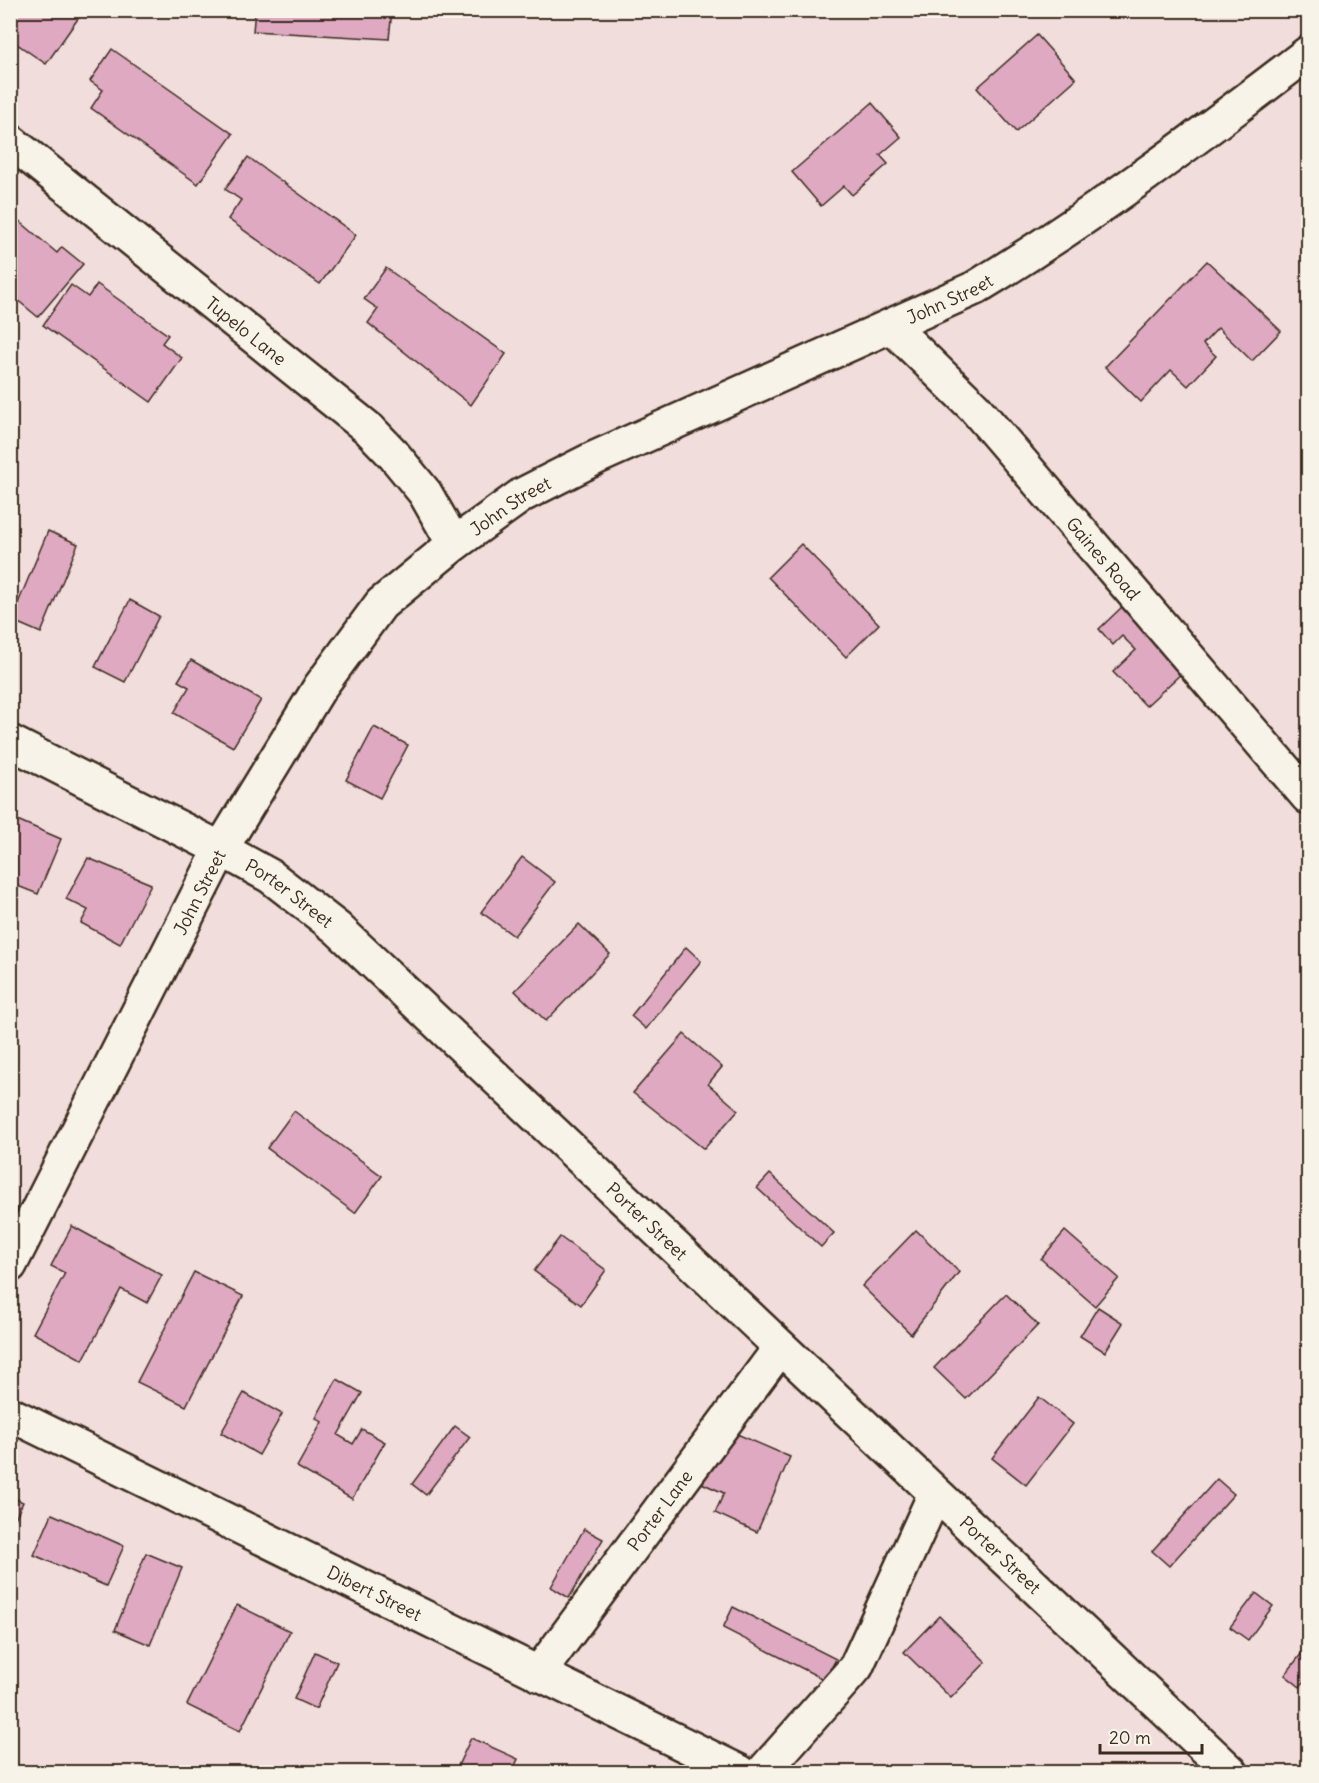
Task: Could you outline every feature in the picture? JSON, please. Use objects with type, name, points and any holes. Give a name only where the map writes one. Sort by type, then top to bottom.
[{"type":"street","name":"John Street","points":[[10,1265],[221,849],[320,687],[381,604],[454,544],[522,495],[595,458],[975,288],[1022,259],[1178,153],[1308,53]]},
{"type":"street","name":"Tupelo Lane","points":[[10,141],[369,429],[393,454],[424,493],[454,544]]},
{"type":"street","name":"Gaines Road","points":[[891,326],[974,407],[1308,797]]},
{"type":"street","name":"Porter Street","points":[[10,742],[270,876],[337,928],[1231,1773]]},
{"type":"street","name":"Porter Lane","points":[[538,1674],[780,1348]]},
{"type":"street","name":"Dibert Street","points":[[10,1414],[740,1773]]},
{"type":"street","points":[[763,1773],[856,1667],[935,1494]]},
{"type":"building","points":[[10,10],[79,10],[82,13],[46,64],[10,39]]},
{"type":"building","points":[[255,10],[392,10],[389,39],[253,31]]},
{"type":"building","points":[[1037,35],[1076,79],[1016,132],[977,88]]},
{"type":"building","points":[[112,49],[233,134],[198,184],[91,108],[103,90],[90,81]]},
{"type":"building","points":[[872,103],[901,137],[880,155],[888,164],[852,195],[844,186],[821,206],[792,172]]},
{"type":"building","points":[[248,157],[356,235],[320,284],[228,219],[241,200],[225,189]]},
{"type":"building","points":[[10,213],[57,253],[62,247],[83,264],[38,317],[10,294]]},
{"type":"building","points":[[1207,261],[1281,331],[1252,361],[1218,328],[1203,344],[1216,356],[1188,386],[1171,370],[1141,402],[1105,367]]},
{"type":"building","points":[[386,268],[506,354],[471,405],[368,323],[378,309],[364,299]]},
{"type":"building","points":[[97,284],[168,335],[162,343],[182,358],[151,402],[43,325],[71,285],[88,297]]},
{"type":"building","points":[[48,531],[78,544],[41,633],[11,620]]},
{"type":"building","points":[[801,544],[879,624],[846,657],[768,577]]},
{"type":"building","points":[[130,600],[159,616],[125,682],[95,667]]},
{"type":"building","points":[[1123,606],[1183,672],[1146,706],[1113,672],[1136,650],[1122,636],[1113,645],[1099,629]]},
{"type":"building","points":[[191,660],[261,700],[233,747],[174,713],[189,687],[178,681]]},
{"type":"building","points":[[374,727],[408,745],[380,798],[346,780]]},
{"type":"building","points":[[15,819],[61,839],[38,894],[10,883],[10,829]]},
{"type":"building","points":[[522,857],[555,882],[514,936],[481,912]]},
{"type":"building","points":[[88,858],[151,884],[120,944],[81,923],[88,910],[66,899]]},
{"type":"building","points":[[579,924],[610,954],[546,1021],[515,991]]},
{"type":"building","points":[[686,947],[701,961],[646,1029],[631,1016]]},
{"type":"building","points":[[684,1034],[722,1067],[708,1084],[738,1110],[704,1149],[633,1093]]},
{"type":"building","points":[[294,1111],[382,1176],[355,1213],[267,1148]]},
{"type":"building","points":[[770,1174],[834,1233],[821,1247],[757,1188]]},
{"type":"building","points":[[72,1226],[162,1275],[147,1303],[121,1289],[83,1360],[33,1333],[65,1273],[51,1266]]},
{"type":"building","points":[[916,1230],[959,1272],[911,1334],[862,1286]]},
{"type":"building","points":[[1065,1231],[1119,1278],[1095,1306],[1041,1259]]},
{"type":"building","points":[[560,1237],[606,1270],[581,1305],[534,1271]]},
{"type":"building","points":[[194,1272],[243,1296],[186,1406],[137,1382]]},
{"type":"building","points":[[1006,1294],[1038,1325],[966,1399],[934,1368]]},
{"type":"building","points":[[1098,1307],[1123,1323],[1105,1352],[1080,1336]]},
{"type":"building","points":[[337,1379],[362,1393],[338,1435],[353,1444],[362,1429],[385,1442],[352,1499],[297,1467],[322,1422],[316,1418]]},
{"type":"building","points":[[244,1393],[282,1414],[259,1455],[221,1433]]},
{"type":"building","points":[[1039,1397],[1073,1424],[1026,1485],[992,1458]]},
{"type":"building","points":[[455,1426],[470,1437],[426,1495],[412,1484]]},
{"type":"building","points":[[721,1427],[790,1457],[757,1532],[715,1513],[724,1493],[697,1481]]},
{"type":"building","points":[[1217,1479],[1234,1494],[1169,1566],[1152,1551]]},
{"type":"building","points":[[10,1496],[23,1502],[10,1529]]},
{"type":"building","points":[[52,1514],[124,1546],[106,1586],[34,1555]]},
{"type":"building","points":[[584,1529],[603,1539],[569,1598],[551,1587]]},
{"type":"building","points":[[146,1553],[182,1568],[150,1645],[115,1630]]},
{"type":"building","points":[[1256,1593],[1273,1606],[1248,1640],[1230,1627]]},
{"type":"building","points":[[237,1605],[290,1631],[240,1731],[187,1705]]},
{"type":"building","points":[[733,1607],[836,1659],[825,1680],[723,1628]]},
{"type":"building","points":[[939,1616],[986,1662],[951,1698],[904,1652]]},
{"type":"building","points":[[1308,1645],[1308,1676],[1300,1687],[1285,1675]]},
{"type":"building","points":[[315,1652],[337,1662],[316,1709],[294,1699]]},
{"type":"building","points":[[471,1738],[518,1759],[512,1772],[455,1772]]}]
